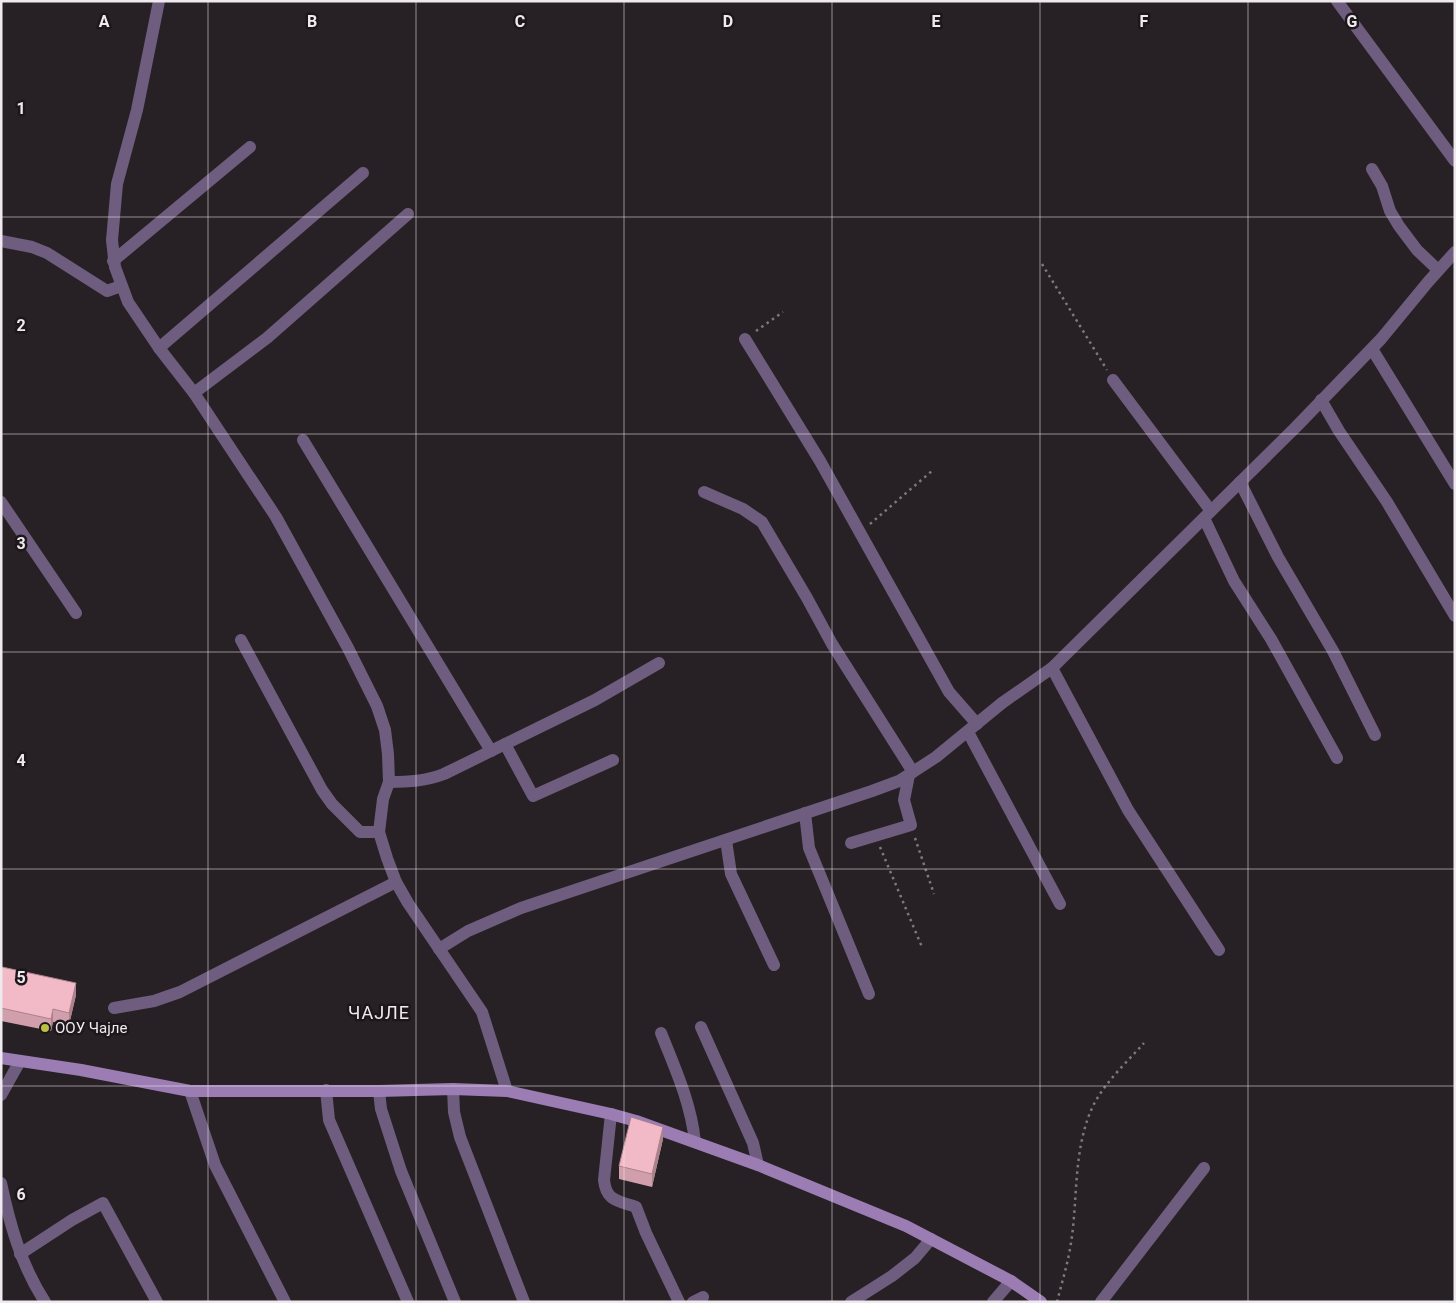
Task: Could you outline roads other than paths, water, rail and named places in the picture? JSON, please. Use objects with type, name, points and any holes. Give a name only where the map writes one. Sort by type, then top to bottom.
[{"type":"main road","points":[[1,1058],[81,1070],[190,1091],[453,1089],[507,1091],[611,1114],[758,1165],[906,1226],[1012,1281],[1041,1302]]},
{"type":"street","points":[[158,1],[137,110],[117,184],[112,240],[114,261],[121,286],[128,302],[159,348],[194,393],[276,517],[348,648],[377,706],[385,730],[388,754],[389,782],[383,799],[379,832],[387,858],[396,882],[408,903],[482,1012],[507,1091]]},
{"type":"street","points":[[1337,1],[1455,162]]},
{"type":"street","points":[[114,261],[250,147]]},
{"type":"street","points":[[1372,170],[1382,186],[1390,211],[1399,226],[1417,250],[1438,270]]},
{"type":"street","points":[[159,348],[363,173]]},
{"type":"street","points":[[194,393],[267,338],[408,214]]},
{"type":"street","points":[[1,241],[32,247],[46,253],[63,261],[108,291],[121,286]]},
{"type":"street","points":[[439,949],[468,931],[521,908],[872,791],[911,774],[936,757],[1002,702],[1052,668],[1372,349],[1455,252]]},
{"type":"street","points":[[745,339],[820,461],[949,692],[972,728],[1060,904]]},
{"type":"street","points":[[1372,349],[1455,484]]},
{"type":"street","points":[[1113,380],[1207,515],[1234,581],[1271,639],[1337,758]]},
{"type":"street","points":[[1321,400],[1339,431],[1388,502],[1455,616]]},
{"type":"street","points":[[303,440],[491,751]]},
{"type":"street","points":[[1240,482],[1278,557],[1333,651],[1374,735]]},
{"type":"street","points":[[704,492],[743,509],[762,522],[832,644],[911,774],[904,800],[911,825],[851,843]]},
{"type":"street","points":[[1,502],[76,612]]},
{"type":"street","points":[[241,640],[322,790],[332,804],[360,832],[379,832]]},
{"type":"street","points":[[389,782],[417,782],[431,779],[595,700],[659,663]]},
{"type":"street","points":[[1052,668],[1128,810],[1219,950]]},
{"type":"street","points":[[505,744],[533,796],[612,760]]},
{"type":"street","points":[[805,813],[809,848],[869,994]]},
{"type":"street","points":[[726,840],[731,874],[774,965]]},
{"type":"street","points":[[114,1008],[154,1001],[180,992],[396,882]]},
{"type":"street","points":[[701,1027],[753,1142],[758,1165]]},
{"type":"street","points":[[661,1033],[684,1089],[693,1124],[695,1142]]},
{"type":"street","points":[[1,1095],[20,1062]]},
{"type":"street","points":[[453,1089],[454,1112],[460,1137],[524,1302]]},
{"type":"street","points":[[326,1090],[329,1120],[408,1302]]},
{"type":"street","points":[[190,1091],[215,1165],[285,1302]]},
{"type":"street","points":[[379,1091],[381,1109],[401,1171],[455,1302]]},
{"type":"street","points":[[611,1114],[604,1180],[605,1189],[610,1198],[636,1208],[679,1302]]},
{"type":"street","points":[[1102,1302],[1204,1168]]},
{"type":"street","points":[[1,1183],[8,1217],[20,1254],[45,1302]]},
{"type":"street","points":[[20,1254],[72,1220],[103,1203],[157,1302]]},
{"type":"street","points":[[851,1302],[892,1276],[914,1258],[931,1239]]},
{"type":"street","points":[[994,1302],[1012,1281]]},
{"type":"place","name":"ООУ Чајле","points":[[45,1028]]},
{"type":"district","name":"ЧАЈЛЕ","points":[[379,1012]]}]
